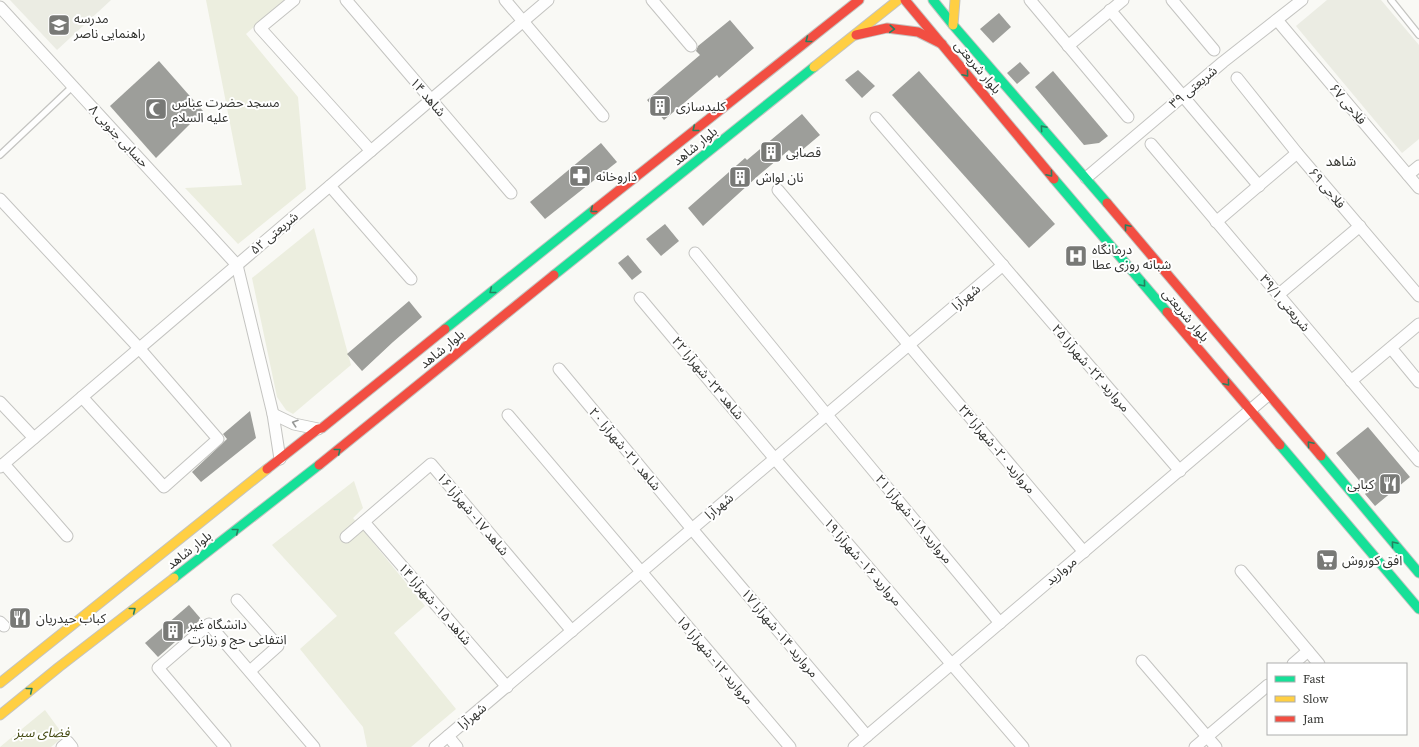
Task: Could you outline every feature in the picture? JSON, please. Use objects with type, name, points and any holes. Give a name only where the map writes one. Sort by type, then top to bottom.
[{"type":"main road","points":[[839,16],[843,0]]},
{"type":"main road","name":"بلوار شاهد","points":[[0,683],[86,613],[318,429],[322,428],[448,326],[859,0]]},
{"type":"main road","name":"بلوار شاهد","points":[[0,715],[59,667],[310,473],[898,0]]},
{"type":"main road","name":"بلوار شریعتی","points":[[905,0],[1250,411],[1419,609]]},
{"type":"main road","name":"بلوار شریعتی","points":[[934,0],[1419,573]]},
{"type":"main road","points":[[953,24],[955,0]]},
{"type":"main road","points":[[854,35],[887,28],[918,32],[942,44]]},
{"type":"street","points":[[294,0],[260,28],[371,150]]},
{"type":"street","name":"شاهد ۱۴","points":[[346,0],[511,193]]},
{"type":"street","points":[[505,0],[603,116]]},
{"type":"street","name":"شریعتی ۵۲","points":[[2,465],[548,0]]},
{"type":"street","points":[[652,0],[691,46]]},
{"type":"street","points":[[1030,0],[1128,117]]},
{"type":"street","points":[[1068,46],[1122,0]]},
{"type":"street","points":[[1172,0],[1214,50]]},
{"type":"street","name":"شریعتی ۳۹","points":[[1086,178],[1183,96],[1302,0]]},
{"type":"street","name":"حسابی جنوبی ۸","points":[[0,8],[237,265]]},
{"type":"street","points":[[1110,10],[1259,186]]},
{"type":"street","name":"فلاحی ۶۷","points":[[1277,20],[1419,188]]},
{"type":"street","name":"فلاحی ۶۹","points":[[1237,78],[1298,153],[1419,296]]},
{"type":"street","name":"مروارید ۲۲- شهرآرا ۲۵","points":[[876,118],[1180,471]]},
{"type":"street","name":"شریعتی ۳۹/۱","points":[[1151,144],[1419,461]]},
{"type":"street","points":[[1216,222],[1298,153]]},
{"type":"street","points":[[1408,175],[1419,166]]},
{"type":"street","points":[[330,186],[411,279]]},
{"type":"street","name":"مروارید ۲۰- شهرآرا ۲۳","points":[[778,190],[1084,552]]},
{"type":"street","points":[[0,199],[139,348],[218,439],[164,487],[82,397]]},
{"type":"street","points":[[1278,295],[1360,226]]},
{"type":"street","name":"مروارید ۱۸- شهرآرا ۲۱","points":[[695,253],[1000,623]]},
{"type":"street","points":[[237,265],[273,414],[280,459]]},
{"type":"street","name":"شهرآرا","points":[[435,747],[1003,266]]},
{"type":"street","name":"شاهد ۲۳- شهرآرا ۲۲","points":[[640,298],[775,459]]},
{"type":"street","points":[[1351,381],[1419,324]]},
{"type":"street","points":[[1390,348],[1419,382]]},
{"type":"street","name":"شاهد ۲۱- شهرآرا ۲۰","points":[[559,369],[692,529]]},
{"type":"street","name":"مروارید","points":[[854,747],[1268,395]]},
{"type":"street","points":[[0,402],[34,438]]},
{"type":"street","points":[[273,414],[294,424],[318,429]]},
{"type":"street","name":"مروارید ۱۲- شهرآرا ۱۵","points":[[508,415],[790,747]]},
{"type":"street","name":"مروارید ۱۶- شهرآرا ۱۹","points":[[775,459],[1023,747]]},
{"type":"street","name":"شاهد ۱۷- شهرآرا ۱۶","points":[[346,538],[431,464],[572,631]]},
{"type":"street","points":[[2,465],[67,536]]},
{"type":"street","name":"شاهد ۱۵- شهرآرا ۱۴","points":[[364,522],[506,687]]},
{"type":"street","name":"مروارید ۱۴- شهرآرا ۱۷","points":[[692,529],[867,736]]},
{"type":"street","points":[[1241,571],[1318,663]]},
{"type":"street","points":[[237,600],[278,646],[250,671]]},
{"type":"street","points":[[225,747],[158,668],[209,624],[314,747]]},
{"type":"street","points":[[1294,663],[1308,652]]},
{"type":"street","points":[[1142,661],[1216,747]]},
{"type":"street","points":[[1195,747],[1267,686]]},
{"type":"street","points":[[448,736],[457,747]]},
{"type":"lane","points":[[1391,0],[1419,34]]},
{"type":"lane","points":[[0,155],[73,86]]},
{"type":"shaded area","name":"مدرسه راهنمایی ناصر","points":[[10,0],[111,0],[57,50]]},
{"type":"shaded area","points":[[1327,0],[1381,0],[1419,45],[1419,139],[1402,153],[1296,26]]},
{"type":"green space","points":[[206,0],[284,0],[246,34],[298,97],[306,189],[238,244],[185,188],[242,185]]},
{"type":"green space","points":[[314,228],[351,365],[293,414],[286,410],[277,397],[252,278]]},
{"type":"green space","points":[[354,481],[363,508],[353,518],[425,606],[394,633],[456,709],[411,747],[367,747],[363,727],[300,649],[337,616],[272,545]]},
{"type":"green space","name":"فضای سبز","points":[[45,710],[64,736],[51,747],[0,747]]},
{"type":"building","points":[[999,13],[1011,27],[993,43],[980,29]]},
{"type":"building","points":[[730,20],[754,48],[719,78],[717,75],[664,120],[647,100],[700,55],[696,51],[698,46]]},
{"type":"building","name":"مسجد حضرت عباس علیه السلام","points":[[159,61],[203,111],[156,158],[110,106]]},
{"type":"building","points":[[1020,62],[1030,73],[1017,84],[1007,73]]},
{"type":"building","points":[[858,70],[875,86],[862,98],[845,80]]},
{"type":"building","points":[[919,71],[1055,224],[1029,248],[892,95]]},
{"type":"building","points":[[1053,71],[1108,136],[1099,143],[1084,145],[1035,87]]},
{"type":"building","points":[[802,114],[820,135],[795,156],[789,150],[703,226],[688,208],[745,158],[747,160]]},
{"type":"building","points":[[601,143],[617,162],[545,219],[530,202]]},
{"type":"building","points":[[665,224],[679,241],[661,256],[646,239]]},
{"type":"building","points":[[628,255],[642,272],[632,280],[618,263]]},
{"type":"building","points":[[409,301],[422,317],[362,371],[347,354]]},
{"type":"building","points":[[250,411],[256,438],[201,482],[192,472],[227,439],[223,434]]},
{"type":"building","points":[[1368,427],[1410,477],[1375,506],[1365,494],[1368,491],[1336,453]]},
{"type":"building","name":"دانشگاه غیر انتفاعی حج و زیارت","points":[[189,605],[201,619],[158,657],[145,643]]},
{"type":"traffic: fast","points":[[933,0],[1107,203]]},
{"type":"traffic: fast","points":[[554,275],[814,67]]},
{"type":"traffic: fast","points":[[1054,179],[1167,312]]},
{"type":"traffic: fast","points":[[445,329],[594,210]]},
{"type":"traffic: fast","points":[[1280,445],[1419,609]]},
{"type":"traffic: fast","points":[[1321,456],[1419,573]]},
{"type":"traffic: fast","points":[[174,578],[319,465]]},
{"type":"traffic: slow","points":[[814,67],[898,0]]},
{"type":"traffic: slow","points":[[953,25],[955,0]]},
{"type":"traffic: slow","points":[[0,683],[267,469]]},
{"type":"traffic: slow","points":[[0,715],[59,667],[174,578]]},
{"type":"traffic: jam","points":[[594,210],[859,0]]},
{"type":"traffic: jam","points":[[905,0],[1054,179]]},
{"type":"traffic: jam","points":[[856,35],[887,28],[918,32],[942,44]]},
{"type":"traffic: jam","points":[[1107,203],[1321,456]]},
{"type":"traffic: jam","points":[[319,465],[554,275]]},
{"type":"traffic: jam","points":[[1167,312],[1280,445]]},
{"type":"traffic: jam","points":[[267,469],[318,429],[322,428],[445,329]]},
{"type":"place","name":"مدرسه راهنمایی ناصر","points":[[59,25]]},
{"type":"place","name":"کلیدسازی","points":[[660,106]]},
{"type":"place","name":"مسجد حضرت عباس علیه السلام","points":[[156,109]]},
{"type":"place","name":"قصابی","points":[[771,152]]},
{"type":"place","name":"داروخانه","points":[[580,176]]},
{"type":"place","name":"نان لواش","points":[[740,177]]},
{"type":"place","name":"درمانگاه شبانه روزی عطا","points":[[1076,256]]},
{"type":"place","name":"کبابی","points":[[1390,484]]},
{"type":"place","name":"افق کوروش","points":[[1327,560]]},
{"type":"place","name":"کباب حیدریان","points":[[20,618]]},
{"type":"place","name":"دانشگاه غیر انتفاعی حج و زیارت","points":[[173,631]]},
{"type":"district","name":"شاهد","points":[[1341,161]]}]
